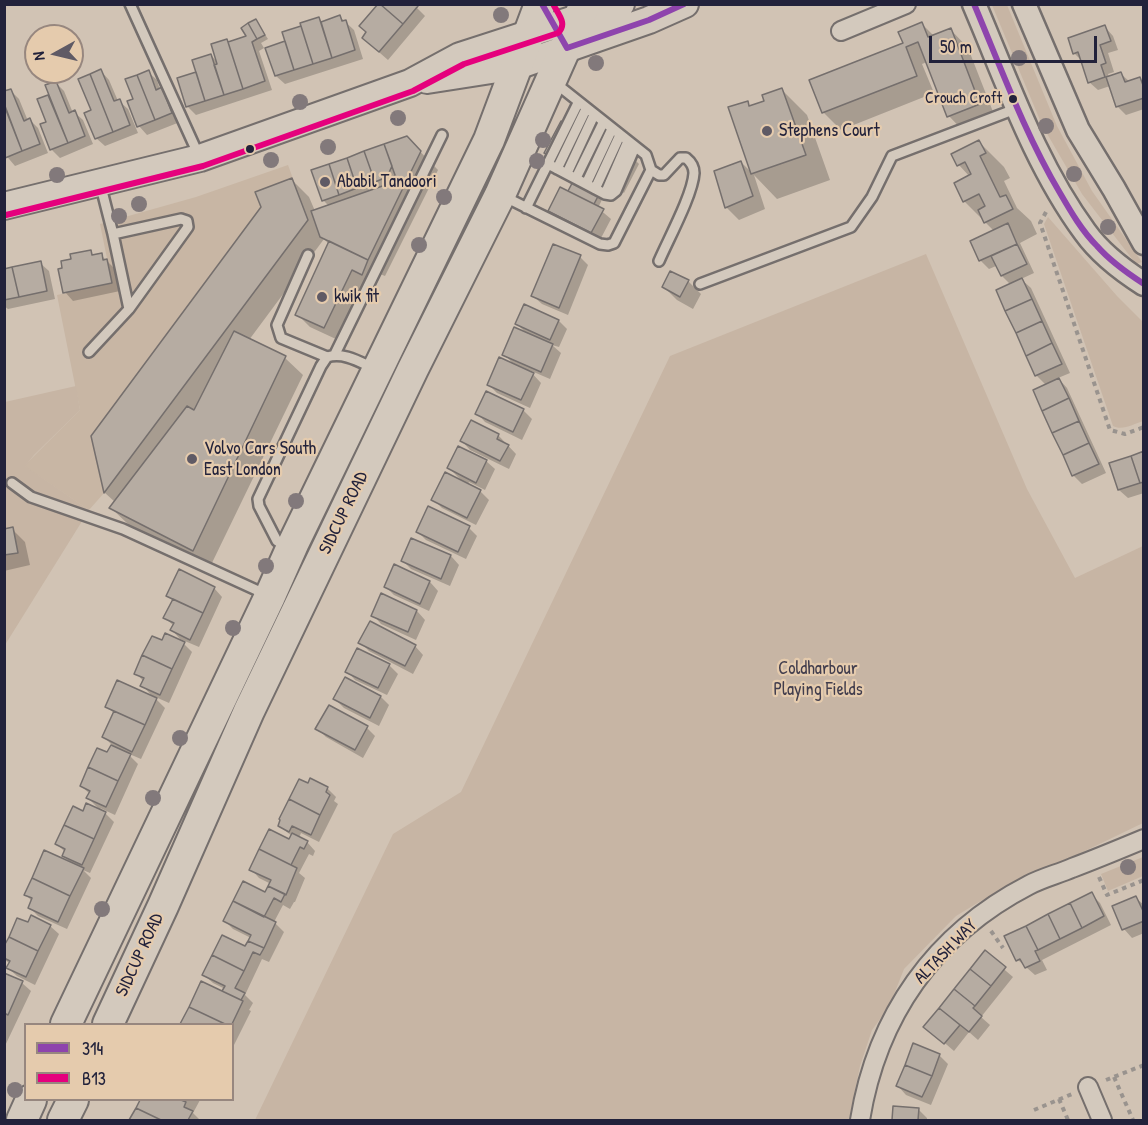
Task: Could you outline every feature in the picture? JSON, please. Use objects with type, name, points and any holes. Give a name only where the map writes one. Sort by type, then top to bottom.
[{"type":"highway","name":"SIDCUP ROAD","points":[[66,1023],[294,542],[489,140],[517,66],[559,18]]},
{"type":"highway","name":"SIDCUP ROAD","points":[[108,1023],[249,711],[413,369],[513,201],[552,81],[559,18]]},
{"type":"highway","points":[[22,1120],[31,1101]]},
{"type":"highway","points":[[63,1120],[72,1101]]},
{"type":"main road","points":[[4,206],[200,158],[410,82],[460,56],[559,18],[621,4]]},
{"type":"main road","points":[[559,18],[649,20],[685,4]]},
{"type":"main road","points":[[410,82],[517,66],[559,18]]},
{"type":"street","points":[[841,31],[906,4]]},
{"type":"street","points":[[974,4],[1018,108],[1059,190],[1086,233],[1121,269],[1143,284]]},
{"type":"street","points":[[1024,4],[1078,130],[1143,243]]},
{"type":"street","name":"ALTASH WAY","points":[[860,1120],[868,1079],[879,1047],[899,1004],[926,967],[963,929],[1030,885],[1143,839]]},
{"type":"street","points":[[1088,1087],[1102,1120]]},
{"type":"lane","points":[[130,4],[200,158]]},
{"type":"lane","points":[[552,81],[646,155],[651,170],[659,175],[664,175],[680,158],[686,158],[692,163],[694,172],[691,189],[659,261]]},
{"type":"lane","points":[[700,284],[851,227],[872,197],[892,156],[1018,108]]},
{"type":"lane","points":[[586,109],[548,164],[513,201],[600,244],[608,245],[614,243],[651,170]]},
{"type":"lane","points":[[557,169],[586,109]]},
{"type":"lane","points":[[567,173],[586,109]]},
{"type":"lane","points":[[576,178],[603,123]]},
{"type":"lane","points":[[591,186],[616,132]]},
{"type":"lane","points":[[294,542],[282,544],[277,541],[259,506],[258,499],[442,135]]},
{"type":"lane","points":[[548,164],[605,194],[632,144]]},
{"type":"lane","points":[[100,183],[129,309]]},
{"type":"lane","points":[[89,352],[129,309],[188,227],[187,221],[181,219],[113,234]]},
{"type":"lane","points":[[308,255],[277,325],[281,338],[331,356],[341,355],[378,370]]},
{"type":"lane","points":[[12,483],[31,496],[123,529],[270,596]]},
{"type":"path","points":[[1059,190],[1040,223],[1110,430],[1125,434],[1143,428]]},
{"type":"path","points":[[1091,861],[1107,895],[1143,880]]},
{"type":"path","points":[[1114,1077],[1133,1120]]},
{"type":"path","points":[[1059,1099],[1068,1120]]},
{"type":"shaded area","points":[[288,165],[308,220],[104,493],[89,510],[24,466],[80,410],[57,295],[112,283],[100,224],[196,197]]},
{"type":"green space","points":[[992,5],[1007,5],[1057,126],[1092,191],[1142,262],[1136,264],[1082,194],[1042,125]]},
{"type":"green space","points":[[1048,217],[1117,296],[1143,322],[1143,421],[1124,427],[1113,426],[1044,224]]},
{"type":"green space","name":"Coldharbour Playing Fields","points":[[926,254],[1027,489],[1075,578],[1143,546],[1143,823],[979,902],[956,916],[904,969],[889,1007],[872,1030],[860,1066],[849,1120],[255,1120],[393,834],[461,792],[670,356]]},
{"type":"green space","points":[[76,386],[80,410],[25,466],[89,510],[5,645],[5,402]]},
{"type":"green space","points":[[1143,857],[1143,876],[1108,891],[1101,874]]},
{"type":"building","points":[[378,4],[403,24],[379,52],[362,38],[366,32],[359,26]]},
{"type":"building","points":[[380,4],[416,4],[418,6],[403,24]]},
{"type":"building","points":[[340,15],[342,21],[346,20],[355,50],[332,58],[321,22]]},
{"type":"building","points":[[319,17],[332,58],[313,64],[300,23]]},
{"type":"building","points":[[256,19],[265,35],[257,39],[248,23]]},
{"type":"building","points":[[922,22],[928,37],[951,28],[980,104],[947,117],[918,42],[906,47],[917,76],[822,113],[809,80],[903,43],[898,32]]},
{"type":"building","points":[[248,23],[257,39],[252,42],[265,81],[243,89],[228,42],[246,36],[241,28]]},
{"type":"building","points":[[1105,25],[1111,41],[1100,45],[1106,63],[1101,65],[1105,77],[1088,83],[1078,52],[1073,54],[1068,38]]},
{"type":"building","points":[[301,26],[313,64],[294,70],[282,32]]},
{"type":"building","points":[[227,39],[243,89],[224,95],[214,65],[217,64],[211,44]]},
{"type":"building","points":[[285,41],[294,70],[275,76],[265,48]]},
{"type":"building","points":[[211,54],[224,95],[205,101],[192,60]]},
{"type":"building","points":[[101,69],[114,101],[120,99],[130,125],[113,132],[90,74]]},
{"type":"building","points":[[149,70],[156,90],[162,87],[172,113],[155,120],[137,75]]},
{"type":"building","points":[[196,72],[205,101],[186,107],[177,78]]},
{"type":"building","points":[[1121,72],[1125,82],[1140,77],[1144,88],[1144,98],[1116,107],[1106,77]]},
{"type":"building","points":[[90,74],[113,132],[95,139],[84,113],[91,110],[80,84],[84,84],[84,76]]},
{"type":"building","points":[[137,75],[155,120],[137,127],[127,101],[133,99],[125,79]]},
{"type":"building","points":[[57,84],[69,113],[75,110],[85,136],[68,143],[45,85]]},
{"type":"building","name":"Stephens Court","points":[[782,88],[806,155],[751,174],[728,107],[748,101],[749,106],[764,101],[762,95]]},
{"type":"building","points":[[11,89],[24,121],[30,118],[40,144],[22,151],[4,105],[4,91]]},
{"type":"building","points":[[48,95],[68,143],[50,150],[40,124],[46,122],[37,99]]},
{"type":"building","points":[[5,106],[22,151],[5,158],[4,157]]},
{"type":"building","points":[[561,121],[636,159],[620,190],[605,183],[594,204],[568,191],[579,170],[544,153]]},
{"type":"building","points":[[407,136],[421,151],[368,260],[320,237],[311,211],[391,183],[395,175],[384,144]]},
{"type":"building","points":[[979,140],[986,153],[980,156],[1000,197],[1006,195],[1013,209],[984,223],[978,210],[985,206],[979,194],[963,202],[954,183],[971,174],[965,162],[957,166],[951,154]]},
{"type":"building","points":[[384,144],[392,166],[387,177],[375,182],[364,151]]},
{"type":"building","points":[[364,151],[375,182],[357,188],[347,158]]},
{"type":"building","points":[[347,158],[357,188],[339,195],[329,164]]},
{"type":"building","points":[[741,161],[753,196],[725,208],[714,171]]},
{"type":"building","name":"Ababil Tandoori","points":[[329,164],[339,195],[322,201],[311,170]]},
{"type":"building","points":[[292,178],[308,220],[104,493],[91,436],[261,207],[255,192]]},
{"type":"building","points":[[560,187],[604,209],[591,233],[548,211]]},
{"type":"building","points":[[1008,223],[1017,244],[979,261],[970,241]]},
{"type":"building","name":"kwik fit","points":[[329,241],[368,260],[362,275],[352,270],[324,328],[295,315]]},
{"type":"building","points":[[553,244],[581,255],[559,308],[531,296]]},
{"type":"building","points":[[1017,244],[1027,264],[1001,276],[991,256]]},
{"type":"building","points":[[91,250],[92,255],[102,253],[103,260],[107,259],[112,283],[63,293],[58,269],[62,268],[61,261],[71,259],[70,254]]},
{"type":"building","points":[[41,261],[47,291],[19,297],[12,267]]},
{"type":"building","points":[[12,267],[19,297],[4,300],[4,269]]},
{"type":"building","points":[[670,271],[689,280],[680,297],[662,287]]},
{"type":"building","points":[[1022,278],[1032,299],[1005,311],[996,290]]},
{"type":"building","points":[[1032,299],[1042,321],[1016,333],[1005,311]]},
{"type":"building","points":[[524,304],[559,320],[550,340],[515,324]]},
{"type":"building","points":[[1042,321],[1052,343],[1026,356],[1016,333]]},
{"type":"building","points":[[514,327],[553,344],[541,372],[502,355]]},
{"type":"building","name":"Volvo Cars South East London","points":[[234,331],[286,356],[193,551],[109,508],[187,406],[194,410]]},
{"type":"building","points":[[1052,343],[1062,364],[1035,376],[1026,356]]},
{"type":"building","points":[[499,357],[534,373],[521,400],[487,385]]},
{"type":"building","points":[[1059,378],[1069,398],[1042,411],[1033,390]]},
{"type":"building","points":[[486,391],[524,409],[513,432],[475,414]]},
{"type":"building","points":[[1069,398],[1079,421],[1052,433],[1042,411]]},
{"type":"building","points":[[471,420],[499,434],[497,439],[509,445],[500,461],[460,441]]},
{"type":"building","points":[[1079,421],[1089,443],[1063,455],[1052,433]]},
{"type":"building","points":[[1089,443],[1099,464],[1072,476],[1063,455]]},
{"type":"building","points":[[458,446],[487,460],[476,483],[447,468]]},
{"type":"building","points":[[1144,451],[1144,482],[1140,483],[1131,456]]},
{"type":"building","points":[[1131,456],[1140,483],[1118,490],[1109,463]]},
{"type":"building","points":[[445,472],[481,490],[467,518],[431,500]]},
{"type":"building","points":[[428,506],[470,526],[458,552],[416,532]]},
{"type":"building","points":[[13,527],[18,553],[4,555],[4,529]]},
{"type":"building","points":[[411,538],[451,555],[441,579],[401,561]]},
{"type":"building","points":[[394,564],[430,581],[420,604],[384,587]]},
{"type":"building","points":[[179,569],[215,587],[203,613],[166,596]]},
{"type":"building","points":[[381,593],[417,610],[408,632],[371,616]]},
{"type":"building","points":[[173,599],[203,613],[190,640],[170,630],[174,623],[163,618]]},
{"type":"building","points":[[370,621],[416,645],[405,666],[358,643]]},
{"type":"building","points":[[165,633],[185,642],[172,669],[142,655],[152,636],[162,640]]},
{"type":"building","points":[[357,648],[390,664],[378,688],[345,672]]},
{"type":"building","points":[[142,655],[172,669],[160,695],[140,686],[144,678],[134,674]]},
{"type":"building","points":[[345,677],[381,696],[370,718],[333,699]]},
{"type":"building","points":[[117,680],[157,698],[145,725],[105,707]]},
{"type":"building","points":[[329,705],[368,726],[355,750],[315,729]]},
{"type":"building","points":[[114,711],[145,725],[132,752],[102,737]]},
{"type":"building","points":[[111,745],[131,754],[118,781],[88,767],[97,748],[107,752]]},
{"type":"building","points":[[88,767],[118,781],[106,807],[86,798],[90,791],[80,786]]},
{"type":"building","points":[[310,778],[328,787],[326,792],[330,795],[320,815],[289,799],[299,779],[308,783]]},
{"type":"building","points":[[289,799],[320,815],[311,835],[292,826],[289,832],[278,826]]},
{"type":"building","points":[[86,803],[106,812],[94,839],[64,825],[73,806],[83,811]]},
{"type":"building","points":[[64,825],[94,839],[82,865],[62,856],[65,849],[55,844]]},
{"type":"building","points":[[269,829],[289,839],[292,833],[308,841],[304,849],[300,847],[291,865],[259,849]]},
{"type":"building","points":[[259,849],[297,868],[286,895],[268,886],[271,880],[249,870]]},
{"type":"building","points":[[44,850],[84,868],[70,896],[32,878]]},
{"type":"building","points":[[32,878],[70,896],[58,922],[28,908],[32,898],[24,895]]},
{"type":"building","points":[[243,881],[265,892],[268,886],[285,894],[281,902],[274,898],[264,917],[233,901]]},
{"type":"building","points":[[1092,892],[1104,916],[1082,928],[1070,903]]},
{"type":"building","points":[[1136,896],[1144,913],[1144,921],[1122,930],[1112,906]]},
{"type":"building","points":[[233,901],[276,922],[264,948],[248,941],[251,935],[223,921]]},
{"type":"building","points":[[1070,903],[1082,928],[1060,939],[1048,914]]},
{"type":"building","points":[[1048,914],[1060,939],[1038,950],[1026,926]]},
{"type":"building","points":[[31,915],[51,925],[38,951],[9,937],[17,918],[28,922]]},
{"type":"building","points":[[1026,926],[1038,950],[1035,951],[1040,961],[1025,968],[1020,959],[1016,961],[1004,936]]},
{"type":"building","points":[[222,935],[245,946],[248,941],[264,948],[260,955],[253,952],[244,971],[212,955]]},
{"type":"building","points":[[9,937],[38,951],[26,977],[6,968],[10,961],[4,958],[4,946]]},
{"type":"building","points":[[985,950],[1006,967],[991,986],[970,969]]},
{"type":"building","points":[[212,955],[244,971],[235,988],[245,993],[241,1000],[222,991],[225,986],[202,975]]},
{"type":"building","points":[[970,969],[991,986],[975,1006],[954,989]]},
{"type":"building","points":[[4,973],[23,981],[8,1015],[4,1013]]},
{"type":"building","points":[[201,981],[243,1001],[232,1023],[223,1023],[189,1007]]},
{"type":"building","points":[[954,989],[975,1006],[973,1008],[982,1016],[969,1032],[939,1008]]},
{"type":"building","points":[[189,1007],[223,1023],[181,1023]]},
{"type":"building","points":[[939,1008],[960,1025],[944,1044],[923,1027]]},
{"type":"building","points":[[913,1043],[940,1054],[932,1076],[905,1065]]},
{"type":"building","points":[[905,1065],[932,1076],[922,1097],[896,1086]]},
{"type":"building","points":[[140,1101],[184,1101],[186,1102],[184,1107],[193,1111],[188,1120],[161,1120],[136,1108]]},
{"type":"building","points":[[893,1106],[919,1108],[918,1120],[892,1120]]},
{"type":"building","points":[[136,1108],[161,1120],[129,1120]]},
{"type":"transit line","name":"314","points":[[542,4],[567,48],[649,20],[684,4]]},
{"type":"transit line","name":"B13","points":[[6,215],[203,166],[413,91],[464,64],[558,33],[562,23],[553,4]]},
{"type":"transit line","name":"314","points":[[974,4],[1025,124],[1047,171],[1068,207],[1086,234],[1102,251],[1144,284]]},
{"type":"place","name":"Crouch Croft","points":[[1013,99]]},
{"type":"place","name":"Stephens Court","points":[[767,131]]},
{"type":"place","name":"Ababil Tandoori","points":[[325,182]]},
{"type":"place","name":"kwik fit","points":[[322,297]]},
{"type":"place","name":"Volvo Cars South East London","points":[[192,459]]}]
